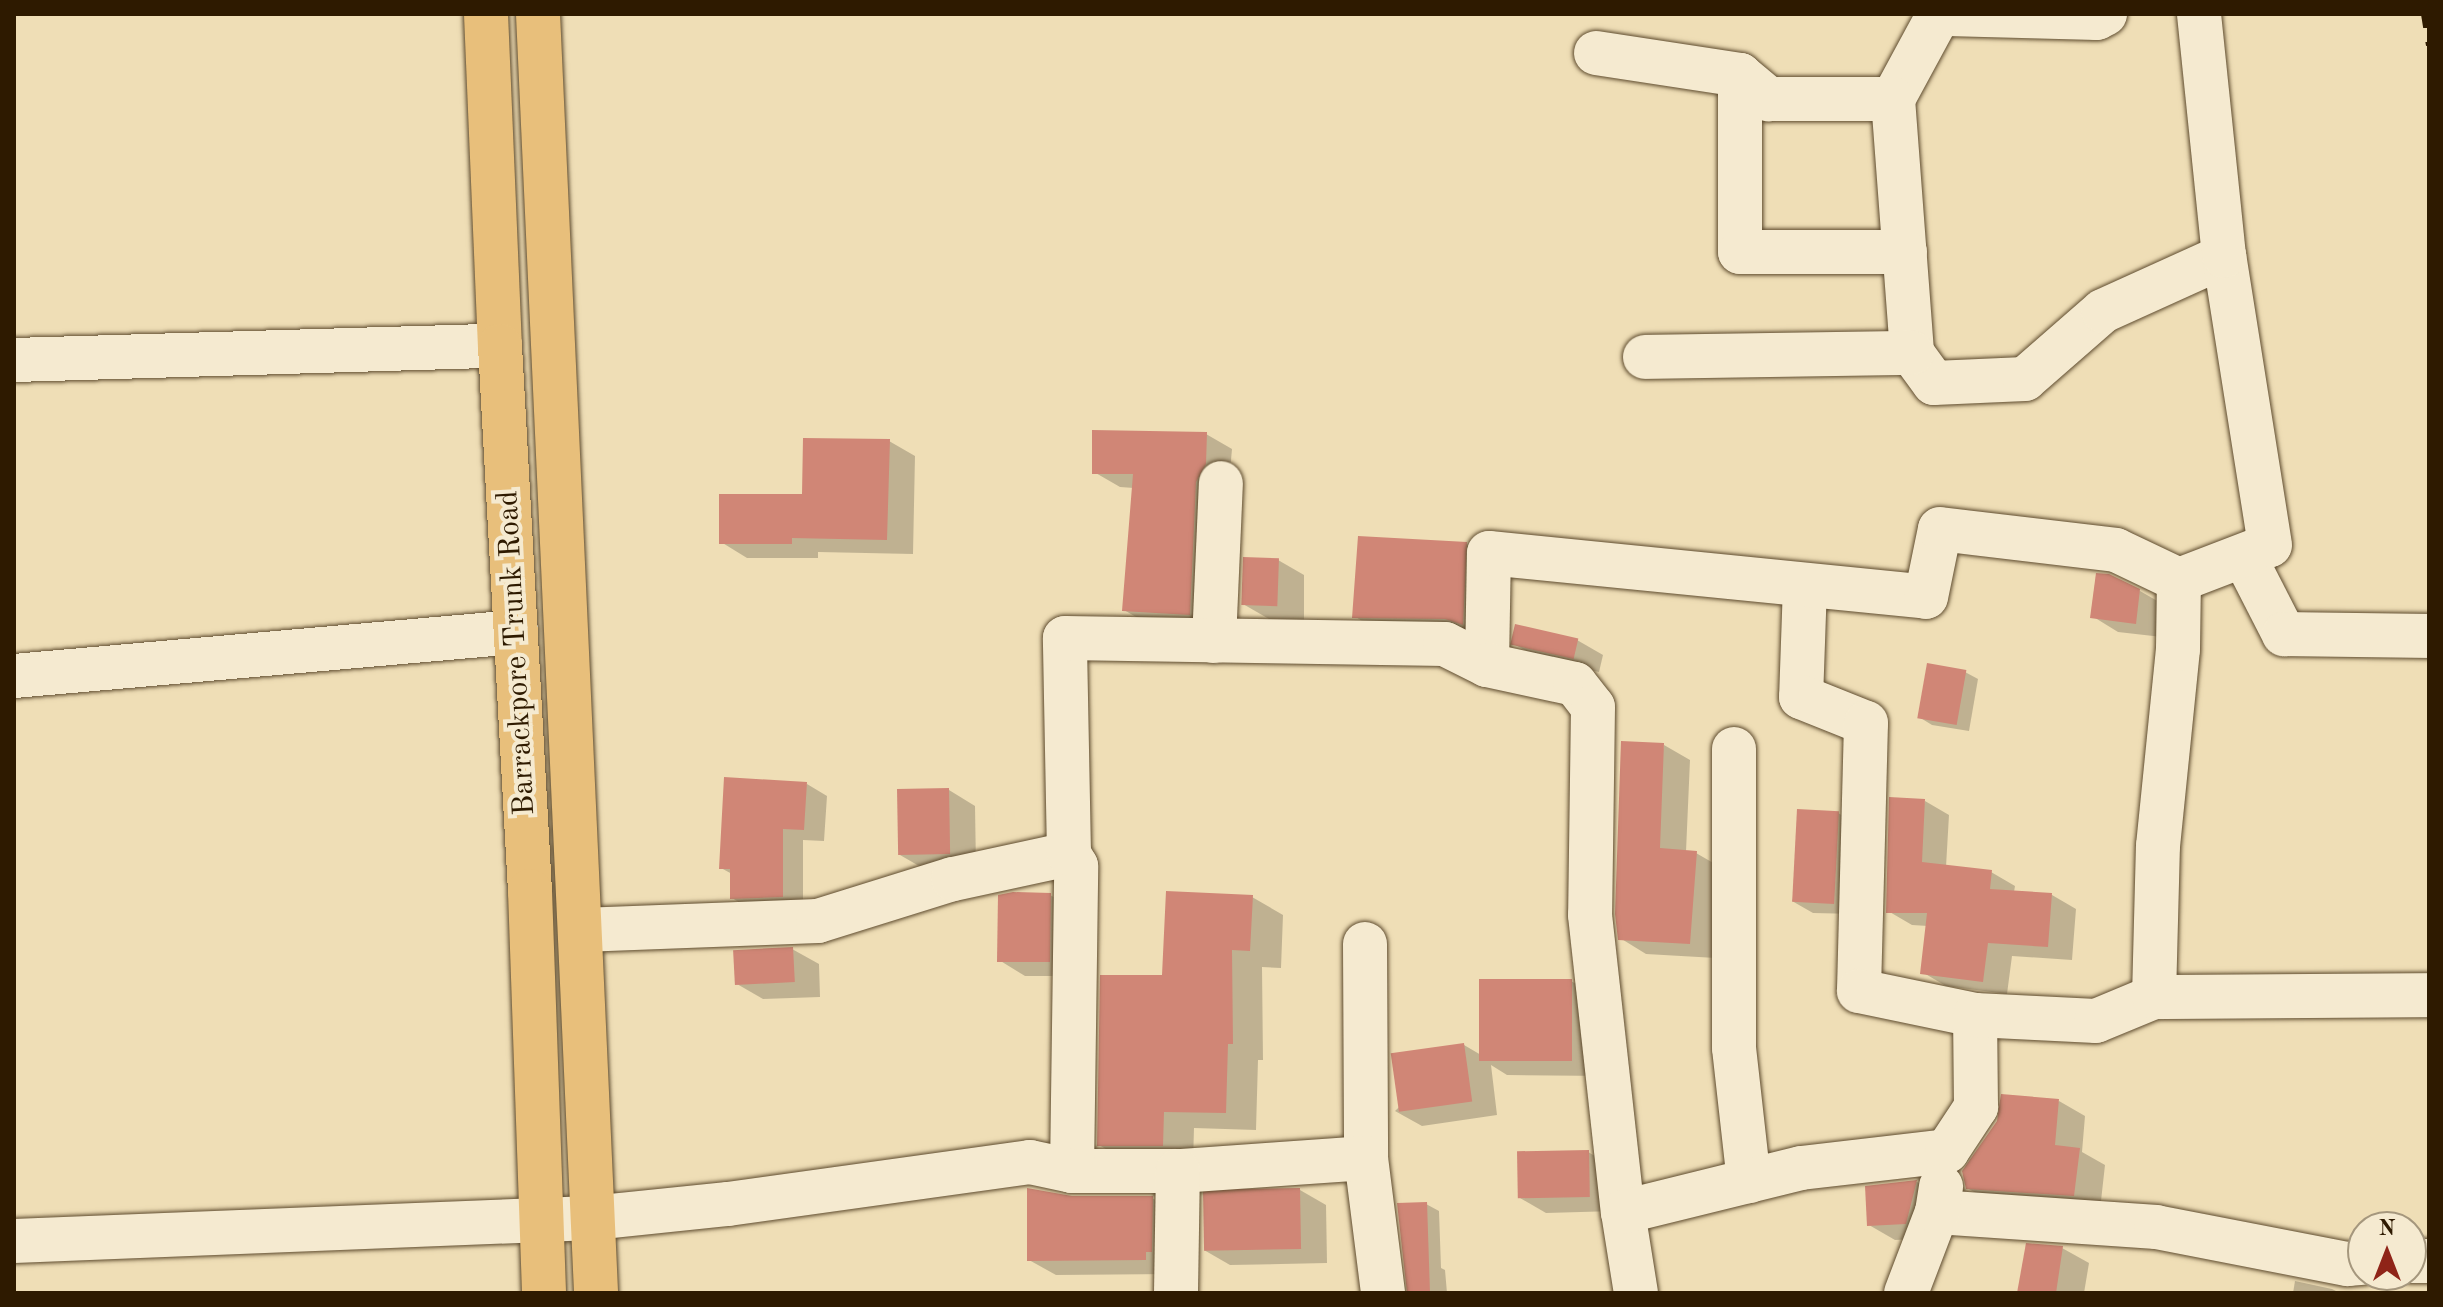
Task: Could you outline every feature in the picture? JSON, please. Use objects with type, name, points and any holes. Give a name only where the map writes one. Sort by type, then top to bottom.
[{"type":"main road","name":"Barrackpore Trunk Road","points":[[486,14],[500,346],[530,891],[544,1293]]},
{"type":"main road","name":"Barrackpore Trunk Road","points":[[538,14],[596,1293]]},
{"type":"street","points":[[1939,14],[1893,99],[1912,353],[1934,383],[2025,379],[2103,311],[2224,256]]},
{"type":"street","points":[[1947,14],[2097,18],[2105,14]]},
{"type":"street","points":[[1487,665],[1489,553],[1926,597],[1940,529],[2116,550],[2179,580],[2270,545],[2224,256],[2199,14]]},
{"type":"street","points":[[1596,53],[1740,75],[1769,99],[1893,99]]},
{"type":"street","points":[[1740,75],[1740,252],[1905,252]]},
{"type":"street","points":[[14,360],[500,346]]},
{"type":"street","points":[[1645,357],[1912,353]]},
{"type":"street","points":[[1214,641],[1221,483]]},
{"type":"street","points":[[2244,556],[2284,634],[2429,636]]},
{"type":"street","points":[[2154,997],[2158,846],[2178,649],[2179,580]]},
{"type":"street","points":[[1805,585],[1801,697],[1866,723],[1859,991],[1975,1015],[2096,1021],[2154,997],[2429,995]]},
{"type":"street","points":[[14,676],[516,632]]},
{"type":"street","points":[[1072,1171],[1076,866],[1069,854],[1065,638],[1445,644],[1487,665],[1575,684],[1593,707],[1590,915],[1623,1212],[1636,1293]]},
{"type":"street","points":[[1734,749],[1734,1048],[1749,1181]]},
{"type":"street","points":[[581,930],[818,921],[953,879],[1069,854]]},
{"type":"street","points":[[1365,944],[1366,1158],[1383,1293]]},
{"type":"street","points":[[1906,1293],[1937,1212],[1947,1151],[1976,1107],[1975,1015]]},
{"type":"street","points":[[1623,1212],[1801,1168],[1947,1151]]},
{"type":"street","points":[[14,1241],[592,1218],[728,1204],[1030,1162],[1072,1171],[1178,1171],[1366,1158]]},
{"type":"street","points":[[1176,1293],[1178,1171]]},
{"type":"street","points":[[1937,1212],[2156,1227],[2347,1270]]},
{"type":"building","points":[[1092,430],[1207,432],[1206,464],[1196,482],[1190,615],[1122,611],[1133,474],[1092,474]]},
{"type":"building","points":[[803,438],[890,439],[887,540],[792,538],[792,544],[719,544],[719,494],[802,494]]},
{"type":"building","points":[[1358,536],[1467,542],[1463,625],[1445,619],[1352,618]]},
{"type":"building","points":[[1243,557],[1279,558],[1277,606],[1241,605]]},
{"type":"building","points":[[2096,573],[2109,574],[2140,589],[2136,624],[2090,618]]},
{"type":"building","points":[[1515,624],[1578,639],[1574,659],[1510,644]]},
{"type":"building","points":[[1927,663],[1966,670],[1957,725],[1917,718]]},
{"type":"building","points":[[1621,741],[1664,743],[1660,848],[1697,851],[1690,944],[1618,940],[1615,914]]},
{"type":"building","points":[[724,777],[807,782],[804,830],[783,829],[783,897],[730,899],[730,869],[719,869]]},
{"type":"building","points":[[949,788],[950,854],[898,855],[897,789]]},
{"type":"building","points":[[1889,797],[1925,799],[1922,862],[1992,870],[1990,889],[2052,893],[2048,947],[1988,943],[1983,982],[1920,974],[1927,913],[1886,913]]},
{"type":"building","points":[[1797,809],[1839,811],[1834,904],[1792,902]]},
{"type":"building","points":[[1166,891],[1253,895],[1250,951],[1232,950],[1233,1044],[1228,1044],[1226,1113],[1164,1112],[1163,1146],[1097,1146],[1100,975],[1162,975]]},
{"type":"building","points":[[1013,892],[1051,893],[1050,962],[997,962],[998,895]]},
{"type":"building","points":[[793,947],[795,982],[735,985],[733,950]]},
{"type":"building","points":[[1479,979],[1572,979],[1572,1061],[1479,1061]]},
{"type":"building","points":[[1464,1043],[1472,1101],[1399,1112],[1391,1053]]},
{"type":"building","points":[[2001,1094],[2059,1099],[2055,1145],[2080,1148],[2074,1196],[1966,1189],[1962,1171],[1997,1121]]},
{"type":"building","points":[[1589,1150],[1590,1197],[1518,1198],[1517,1151]]},
{"type":"building","points":[[1917,1180],[1906,1224],[1867,1226],[1865,1186]]},
{"type":"building","points":[[1027,1188],[1072,1196],[1153,1196],[1152,1252],[1146,1252],[1146,1260],[1027,1261]]},
{"type":"building","points":[[1300,1188],[1301,1249],[1204,1251],[1203,1190]]},
{"type":"building","points":[[1427,1202],[1430,1293],[1407,1293],[1397,1203]]},
{"type":"building","points":[[2026,1243],[2063,1246],[2056,1293],[2017,1293]]},
{"type":"railway","points":[[2424,14],[2429,46]]}]
